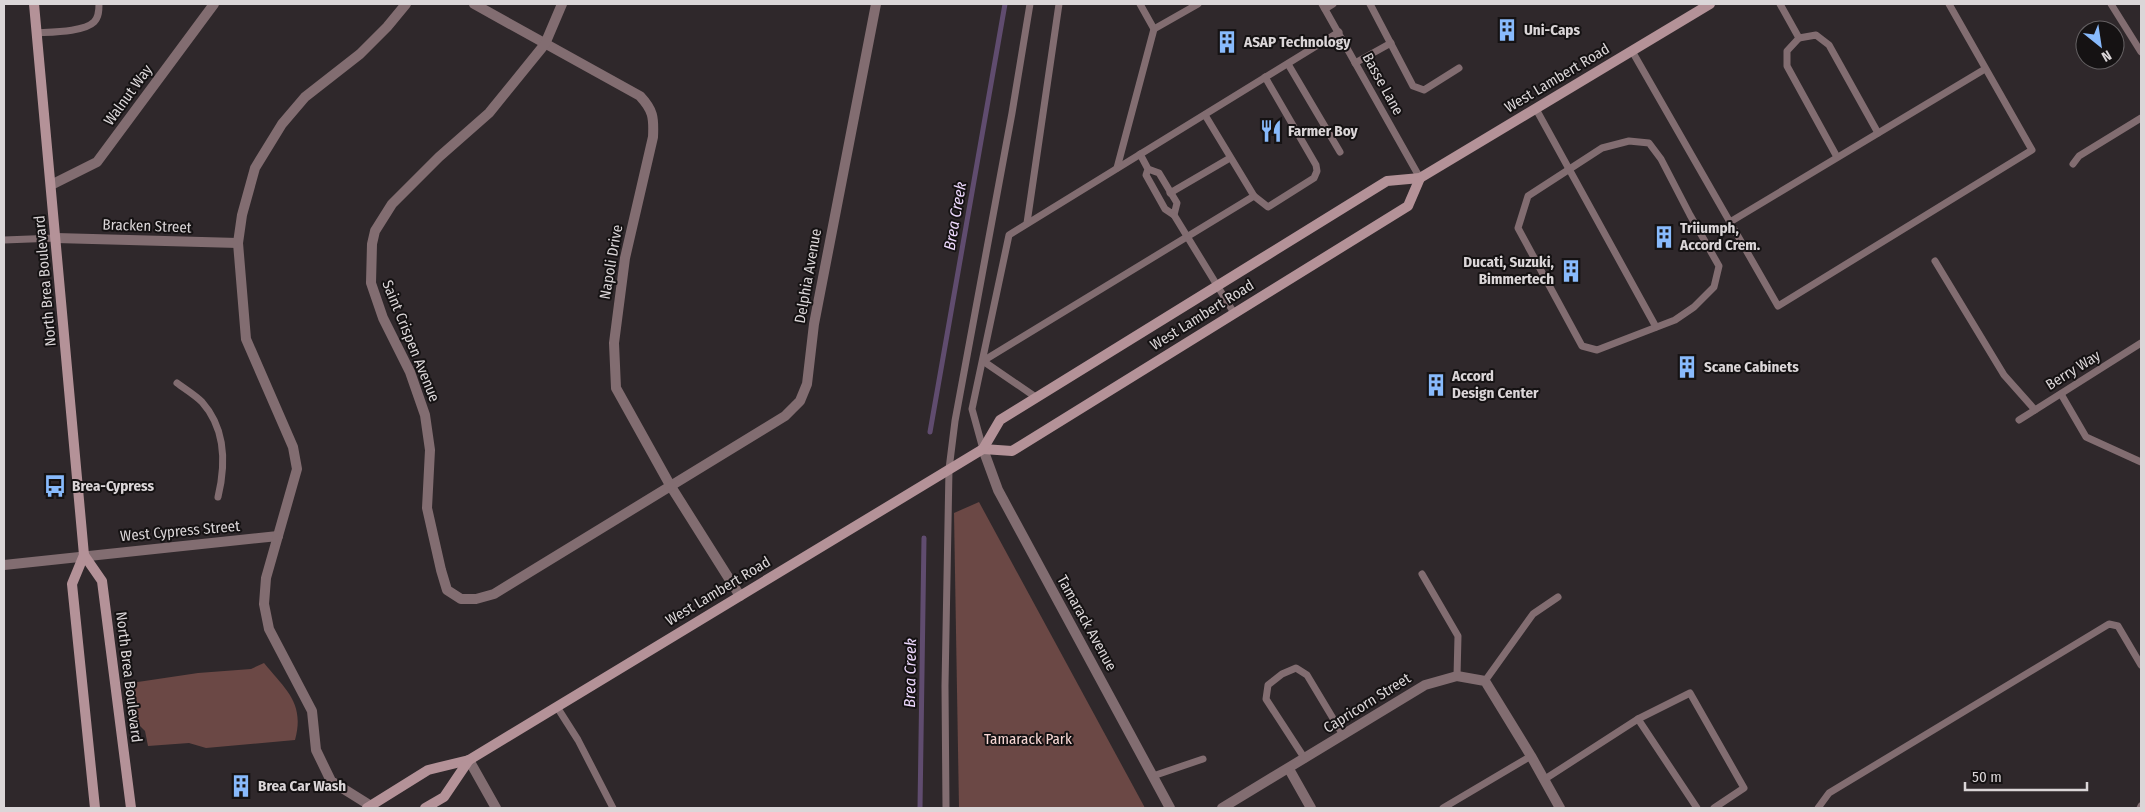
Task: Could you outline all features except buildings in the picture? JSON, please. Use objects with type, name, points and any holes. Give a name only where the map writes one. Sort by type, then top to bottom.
[{"type":"main road","name":"North Brea Boulevard","points":[[34,4],[84,555],[72,584],[95,808]]},
{"type":"main road","name":"West Lambert Road","points":[[369,807],[428,770],[469,760],[983,449],[1000,420],[1387,181],[1420,178],[1632,51],[1704,5]]},
{"type":"main road","name":"West Lambert Road","points":[[983,449],[1012,451],[1408,206],[1420,178]]},
{"type":"main road","name":"North Brea Boulevard","points":[[84,555],[102,581],[131,808]]},
{"type":"main road","name":"West Lambert Road","points":[[425,808],[444,797],[469,760]]},
{"type":"street","name":"Walnut Way","points":[[51,185],[97,162],[213,4]]},
{"type":"street","points":[[369,807],[332,781],[316,750],[312,711],[268,629],[264,604],[266,578],[297,469],[294,447],[246,339],[238,243],[242,215],[255,168],[282,124],[305,97],[360,54],[387,27],[406,4]]},
{"type":"street","name":"Napoli Drive","points":[[474,4],[640,96],[650,107],[654,121],[653,136],[625,258],[614,343],[616,388],[670,485],[740,596]]},
{"type":"street","name":"Saint Crispen Avenue","points":[[562,4],[545,44],[489,113],[439,157],[392,204],[375,231],[372,244],[371,283],[384,318],[410,372],[425,415],[430,450],[427,508],[447,590],[461,599],[476,599],[494,594],[670,485]]},
{"type":"street","name":"Delphia Avenue","points":[[670,485],[785,416],[800,401],[807,384],[816,314],[876,4]]},
{"type":"street","name":"Bracken Street","points":[[56,238],[238,243]]},
{"type":"street","name":"Tamarack Avenue","points":[[983,449],[998,490],[1170,808]]},
{"type":"street","name":"West Cypress Street","points":[[4,564],[278,536]]},
{"type":"street","name":"Capricorn Street","points":[[1222,808],[1425,685],[1457,676],[1485,681]]},
{"type":"street","points":[[1485,681],[1545,779],[1560,808]]},
{"type":"street","points":[[469,760],[496,808]]},
{"type":"street","points":[[1289,769],[1311,808]]},
{"type":"lane","points":[[36,33],[88,27],[95,22],[99,14],[99,4]]},
{"type":"lane","points":[[946,808],[945,686],[949,469],[955,421],[1012,113],[1030,4]]},
{"type":"lane","points":[[1027,223],[1059,4]]},
{"type":"lane","points":[[1117,168],[1154,29],[1140,4]]},
{"type":"lane","points":[[1154,29],[1198,4]]},
{"type":"lane","points":[[1324,6],[1333,4]]},
{"type":"lane","points":[[1370,4],[1413,86],[1424,90],[1459,68]]},
{"type":"lane","points":[[1780,4],[1800,38]]},
{"type":"lane","points":[[1632,51],[1778,306],[2032,150],[1949,4]]},
{"type":"lane","points":[[2111,4],[2141,52]]},
{"type":"lane","name":"Basse Lane","points":[[1324,6],[1420,178]]},
{"type":"lane","points":[[983,449],[972,409],[1009,234],[1338,32]]},
{"type":"lane","points":[[1837,158],[1787,66],[1787,51],[1800,38],[1816,35],[1829,45],[1878,133]]},
{"type":"lane","points":[[1355,63],[1391,43]]},
{"type":"lane","points":[[1288,64],[1340,152]]},
{"type":"lane","points":[[1730,222],[1986,68]]},
{"type":"lane","points":[[1204,114],[1254,196],[1268,207],[1314,178],[1317,171],[1316,165],[1265,77]]},
{"type":"lane","points":[[1536,109],[1656,328]]},
{"type":"lane","points":[[2073,164],[2079,156],[2141,118]]},
{"type":"lane","points":[[1629,141],[1649,143],[1661,159],[1719,266],[1714,287],[1694,307],[1675,320],[1597,350],[1582,346],[1518,228],[1528,196],[1569,169],[1602,148],[1629,141]]},
{"type":"lane","points":[[1140,154],[1148,169],[1159,173],[1177,203],[1174,215]]},
{"type":"lane","points":[[1170,192],[1230,158]]},
{"type":"lane","points":[[1148,169],[1146,175],[1165,209],[1174,215],[1234,313]]},
{"type":"lane","points":[[983,361],[1254,196]]},
{"type":"lane","points":[[4,240],[56,238]]},
{"type":"lane","points":[[1935,261],[2004,375],[2035,410]]},
{"type":"lane","name":"Berry Way","points":[[2019,420],[2141,343]]},
{"type":"lane","points":[[983,361],[1037,398]]},
{"type":"lane","points":[[177,383],[201,401],[212,416],[221,440],[224,460],[218,497]]},
{"type":"lane","points":[[2061,394],[2086,437],[2141,462]]},
{"type":"lane","points":[[1422,574],[1458,636],[1457,676]]},
{"type":"lane","points":[[1485,681],[1533,614],[1558,598]]},
{"type":"lane","points":[[1818,808],[1829,793],[2109,624],[2118,626],[2141,665]]},
{"type":"lane","points":[[1305,759],[1266,699],[1268,684],[1282,674],[1296,668],[1307,676],[1344,735]]},
{"type":"lane","points":[[1545,779],[1638,719],[1690,693],[1744,788],[1714,808]]},
{"type":"lane","points":[[557,707],[578,740],[613,808]]},
{"type":"lane","points":[[1638,719],[1697,808]]},
{"type":"lane","points":[[1443,808],[1531,756]]},
{"type":"lane","points":[[1153,776],[1203,759]]},
{"type":"green space","name":"Tamarack Park","points":[[979,502],[1145,808],[959,808],[954,513]]},
{"type":"green space","points":[[264,663],[292,698],[297,716],[295,740],[206,748],[189,743],[148,746],[145,731],[137,723],[131,683],[198,673],[251,669]]},
{"type":"waterway","name":"Brea Creek","points":[[930,432],[1005,4]]},
{"type":"waterway","name":"Brea Creek","points":[[920,808],[924,538]]},
{"type":"place","name":"Uni-Caps","points":[[1507,30]]},
{"type":"place","name":"ASAP Technology","points":[[1227,42]]},
{"type":"place","name":"Farmer Boy","points":[[1271,131]]},
{"type":"place","name":"Triiumph, Accord Crem.","points":[[1664,237]]},
{"type":"place","name":"Ducati, Suzuki, Bimmertech","points":[[1571,271]]},
{"type":"place","name":"Scane Cabinets","points":[[1687,367]]},
{"type":"place","name":"Accord Design Center","points":[[1436,385]]},
{"type":"place","name":"Brea-Cypress","points":[[55,486]]},
{"type":"place","name":"Brea Car Wash","points":[[241,786]]}]
